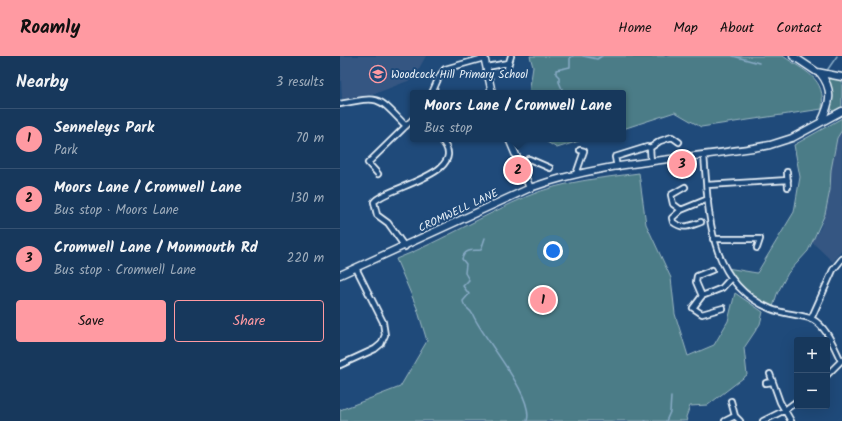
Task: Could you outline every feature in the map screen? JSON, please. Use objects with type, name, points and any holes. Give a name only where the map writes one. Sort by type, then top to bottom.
[{"type":"street","points":[[507,69],[511,56]]},
{"type":"street","points":[[793,56],[820,73],[842,77]]},
{"type":"street","points":[[433,90],[439,77],[445,69],[484,57],[491,90]]},
{"type":"street","points":[[486,66],[508,63]]},
{"type":"street","points":[[820,73],[826,82],[830,96],[827,110],[822,122]]},
{"type":"street","points":[[340,104],[366,99],[378,100],[406,126]]},
{"type":"street","name":"CROMWELL LANE","points":[[340,275],[405,247],[530,188],[576,174],[770,145],[792,138],[842,111]]},
{"type":"street","points":[[378,174],[368,163],[410,122]]},
{"type":"street","points":[[617,167],[614,156],[638,149],[650,148],[660,141],[672,137],[679,142]]},
{"type":"street","points":[[405,247],[388,223],[377,215],[374,202],[381,196],[414,183],[440,168],[445,163],[447,152],[446,146],[443,142]]},
{"type":"street","points":[[510,142],[530,188]]},
{"type":"street","points":[[650,148],[651,162]]},
{"type":"street","points":[[576,174],[584,151],[580,150]]},
{"type":"street","points":[[704,154],[713,239],[721,260],[731,278],[753,299],[781,313],[811,319],[826,333],[841,361],[830,373]]},
{"type":"street","points":[[520,164],[529,159],[550,168]]},
{"type":"street","points":[[787,172],[788,187]]},
{"type":"street","points":[[707,185],[788,180]]},
{"type":"street","points":[[681,210],[673,204],[671,195],[685,187]]},
{"type":"street","points":[[701,222],[685,227],[679,227],[673,222],[672,218],[681,210],[708,199]]},
{"type":"street","points":[[713,239],[760,239],[757,248]]},
{"type":"street","points":[[811,319],[830,275],[842,259]]},
{"type":"street","points":[[340,364],[375,349],[381,344],[385,335],[384,326],[356,268]]},
{"type":"street","points":[[702,296],[696,282],[697,276],[712,270]]},
{"type":"street","points":[[723,308],[702,314],[693,308],[702,296],[722,288],[731,278]]},
{"type":"street","points":[[770,374],[772,382],[785,410],[792,421]]},
{"type":"street","points":[[766,383],[772,382]]},
{"type":"street","points":[[731,401],[735,416],[740,421]]},
{"type":"street","points":[[764,421],[785,410],[794,403]]},
{"type":"street","points":[[725,421],[735,416]]},
{"type":"shaded area","name":"Woodcock Hill Primary School","points":[[340,56],[426,56],[413,79],[374,94],[342,99]]},
{"type":"shaded area","points":[[842,130],[842,249],[833,262],[812,242],[821,227],[830,190],[831,170],[837,138]]},
{"type":"green space","points":[[530,56],[783,56],[806,71],[817,82],[821,89],[822,109],[701,127],[675,112],[626,128],[626,90],[529,90],[533,67]]},
{"type":"green space","points":[[827,76],[842,78],[842,107],[834,112],[831,109],[832,97]]},
{"type":"green space","points":[[842,118],[842,130],[837,138],[825,214],[808,251],[788,273],[777,294],[773,307],[760,300],[736,280],[727,268],[757,273],[794,212],[800,177],[794,145]]},
{"type":"green space","points":[[547,142],[576,142],[557,148]]},
{"type":"green space","points":[[639,173],[646,224],[671,278],[675,314],[688,356],[714,345],[728,321],[735,293],[763,312],[760,324],[744,348],[747,375],[708,405],[690,406],[686,417],[687,421],[340,421],[340,410],[400,387],[427,341],[417,308],[396,259],[430,244],[511,203],[541,191],[569,183]]},
{"type":"waterway","points":[[562,90],[556,70],[570,67],[570,58],[573,56]]},
{"type":"waterway","points":[[583,56],[597,59],[602,56]]},
{"type":"waterway","points":[[733,56],[759,63]]},
{"type":"waterway","points":[[828,69],[837,56]]},
{"type":"waterway","points":[[485,238],[481,250],[472,250],[463,255],[462,259],[466,264],[465,273],[469,280],[463,286],[469,294],[463,301],[516,383],[523,397],[527,410],[527,421]]},
{"type":"waterway","points":[[666,421],[670,412],[671,397]]},
{"type":"place","name":"Woodcock Hill Primary School","points":[[378,74]]},
{"type":"place","name":"Cromwell Lane / Monmouth Rd","points":[[682,164]]},
{"type":"place","name":"Moors Lane / Cromwell Lane","points":[[518,170]]},
{"type":"place","name":"Senneleys Park","points":[[543,300]]}]
